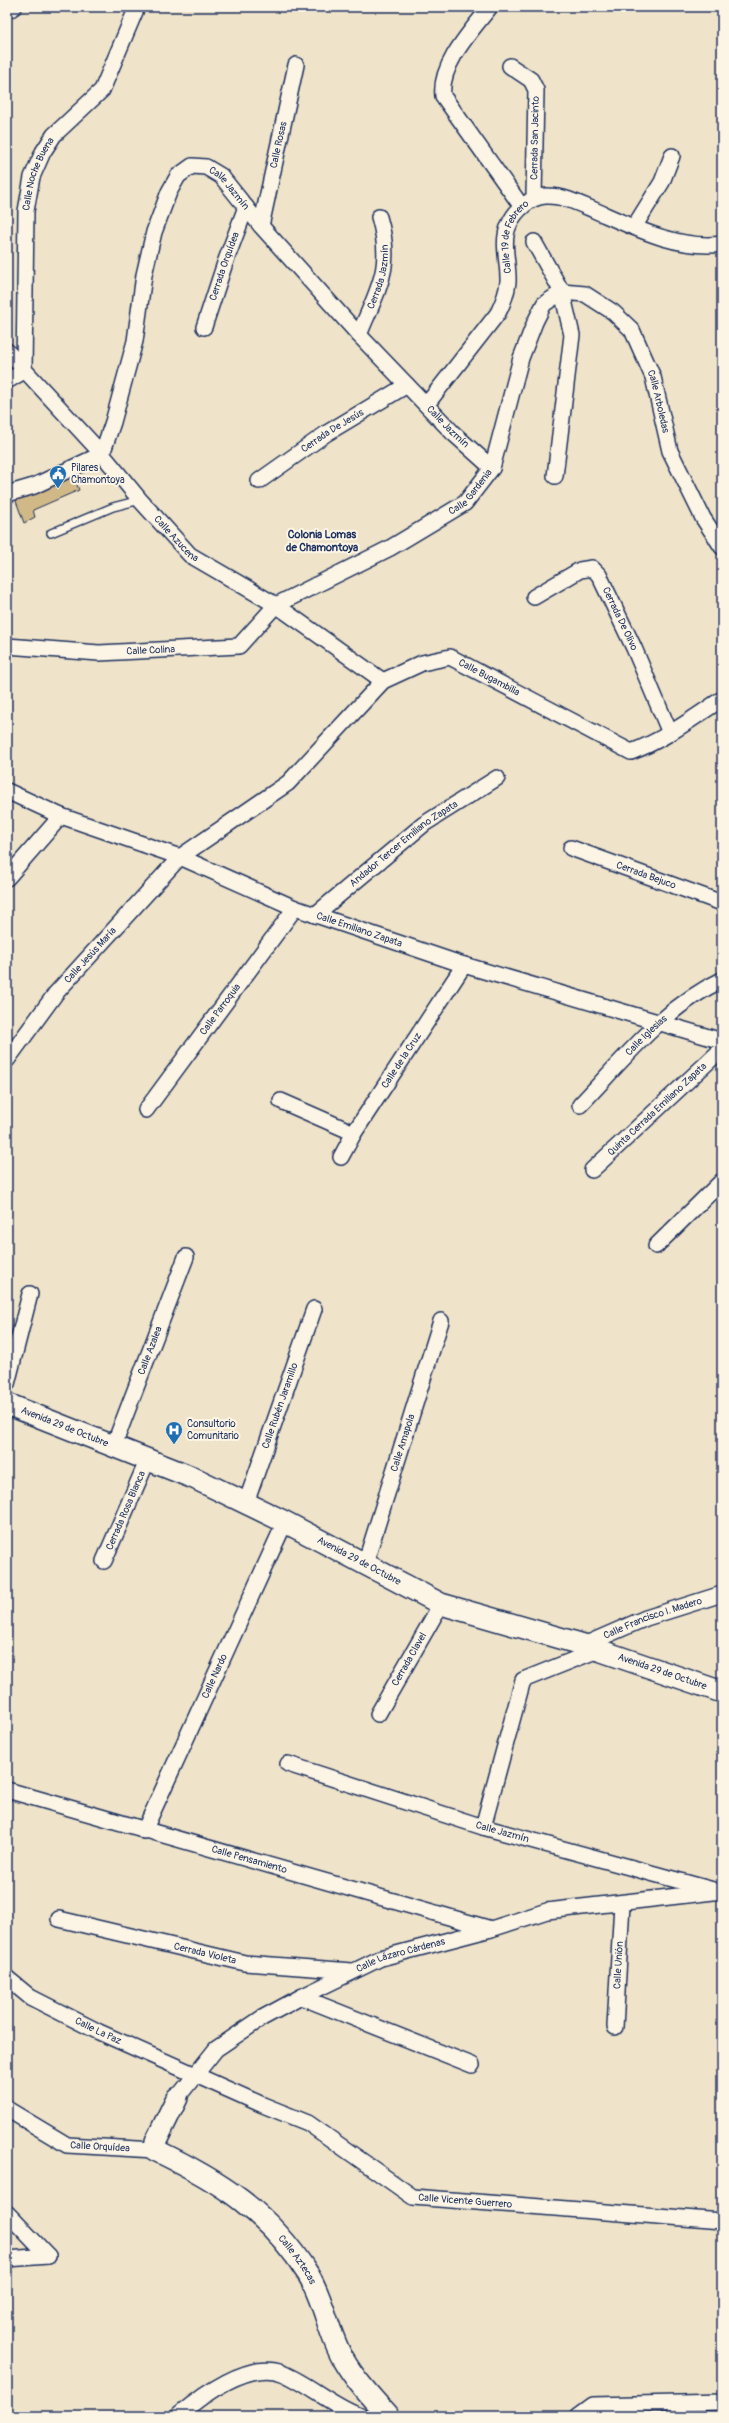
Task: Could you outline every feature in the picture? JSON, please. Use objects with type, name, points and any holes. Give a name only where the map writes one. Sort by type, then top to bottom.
[{"type":"street","points":[[7,11],[14,7]]},
{"type":"street","name":"Calle Noche Buena","points":[[24,372],[26,211],[32,177],[43,152],[54,135],[102,90],[137,7]]},
{"type":"street","points":[[490,7],[456,50],[441,86],[443,96],[522,207]]},
{"type":"street","name":"Calle Rosas","points":[[261,226],[296,65]]},
{"type":"street","name":"Cerrada San Jacinto","points":[[510,66],[532,80],[536,90],[534,198]]},
{"type":"street","points":[[634,227],[662,182],[672,156]]},
{"type":"street","name":"Calle Jazmín","points":[[102,454],[113,422],[135,341],[144,275],[154,232],[169,192],[178,176],[192,166],[206,167],[221,176],[261,226],[359,335],[453,432],[492,468]]},
{"type":"street","name":"Calle 19 de Febrero","points":[[427,404],[498,313],[505,298],[508,281],[506,256],[508,226],[522,207],[534,198],[548,196],[572,201],[634,227],[668,239],[712,245],[722,244]]},
{"type":"street","name":"Cerrada Orquídea","points":[[204,327],[224,263],[246,207]]},
{"type":"street","name":"Cerrada Jazmín","points":[[359,335],[384,274],[386,255],[385,236],[379,216]]},
{"type":"street","points":[[534,242],[562,292],[572,335],[555,476]]},
{"type":"street","name":"Calle Gardenia","points":[[276,605],[390,548],[465,503],[492,468],[521,358],[535,322],[544,304],[562,292]]},
{"type":"street","name":"Calle Arboledas","points":[[562,292],[585,294],[613,312],[632,330],[653,377],[670,451],[703,518],[722,547]]},
{"type":"street","name":"Calle Azucena","points":[[7,351],[24,372],[102,454],[140,500],[190,555],[276,605],[383,682]]},
{"type":"street","points":[[7,381],[24,372]]},
{"type":"street","name":"Cerrada De Jesús","points":[[259,481],[327,433],[407,385]]},
{"type":"street","points":[[7,494],[34,486],[102,454]]},
{"type":"street","name":"Cerrada De Olivo","points":[[534,597],[580,570],[592,568],[600,575],[634,648],[670,733]]},
{"type":"street","name":"Calle Colina","points":[[7,646],[99,652],[239,646],[276,605]]},
{"type":"street","name":"Calle Bugambilia","points":[[180,857],[288,783],[383,682],[422,663],[450,657],[631,752],[670,733],[722,699]]},
{"type":"street","name":"Andador Tercer Emiliano Zapata","points":[[315,915],[424,824],[497,778]]},
{"type":"street","name":"Calle Emiliano Zapata","points":[[7,791],[61,816],[180,857],[295,908],[315,915],[464,965],[657,1024],[722,1041]]},
{"type":"street","points":[[7,878],[61,816]]},
{"type":"street","name":"Cerrada Bejuco","points":[[571,848],[722,903]]},
{"type":"street","name":"Calle Jesús María","points":[[7,1060],[56,993],[180,857]]},
{"type":"street","name":"Calle Parroquia","points":[[146,1110],[295,908]]},
{"type":"street","name":"Calle de la Cruz","points":[[341,1157],[354,1133],[464,965]]},
{"type":"street","name":"Calle Iglesias","points":[[580,1105],[657,1024],[697,992],[722,980]]},
{"type":"street","name":"Quinta Cerrada Emiliano Zapata","points":[[592,1170],[722,1050]]},
{"type":"street","points":[[281,1101],[354,1133]]},
{"type":"street","points":[[656,1246],[722,1181]]},
{"type":"street","name":"Calle Azalea","points":[[114,1445],[186,1257]]},
{"type":"street","points":[[7,1384],[30,1294]]},
{"type":"street","name":"Calle Rubén Jaramillo","points":[[246,1503],[314,1309]]},
{"type":"street","name":"Calle Amapola","points":[[365,1564],[441,1321]]},
{"type":"street","name":"Avenida 29 de Octubre","points":[[7,1404],[148,1459],[246,1503],[441,1604],[591,1647],[722,1692]]},
{"type":"street","name":"Cerrada Rosa Blanca","points":[[104,1561],[148,1459]]},
{"type":"street","name":"Calle Nardo","points":[[144,1831],[285,1522]]},
{"type":"street","name":"Calle Francisco I. Madero","points":[[483,1827],[523,1680],[646,1618],[722,1594]]},
{"type":"street","name":"Cerrada Clavel","points":[[378,1714],[441,1604]]},
{"type":"street","name":"Calle Jazmín","points":[[288,1764],[483,1827],[721,1891]]},
{"type":"street","name":"Calle Pensamiento","points":[[7,1790],[144,1831],[492,1929]]},
{"type":"street","name":"Calle Lázaro Cárdenas","points":[[155,2146],[177,2098],[216,2049],[262,2018],[381,1958],[492,1929],[547,1911],[622,1904],[721,1891]]},
{"type":"street","name":"Calle Unión","points":[[615,2027],[622,1904]]},
{"type":"street","name":"Cerrada Violeta","points":[[59,1919],[245,1963],[354,1971]]},
{"type":"street","name":"Calle La Paz","points":[[7,1978],[30,1997],[194,2075]]},
{"type":"street","points":[[301,1997],[472,2065]]},
{"type":"street","name":"Calle Vicente Guerrero","points":[[194,2075],[308,2123],[413,2197],[722,2221]]},
{"type":"street","name":"Calle Orquídea","points":[[7,2109],[67,2145],[155,2146]]},
{"type":"street","name":"Calle Aztecas","points":[[155,2146],[229,2190],[257,2211],[283,2241],[309,2275],[343,2358],[362,2388],[388,2416]]},
{"type":"street","points":[[7,2213],[48,2256],[7,2259]]},
{"type":"street","points":[[178,2416],[218,2385],[253,2371],[281,2372],[360,2416]]},
{"type":"street","points":[[578,2416],[593,2404],[722,2402]]},
{"type":"lane","points":[[51,533],[113,507],[140,500]]},
{"type":"building","points":[[70,467],[79,490],[33,510],[35,517],[24,523],[12,490]]},
{"type":"place","name":"Pilares Chamontoya","points":[[58,489]]},
{"type":"place","name":"Consultorio Comunitario","points":[[174,1445]]},
{"type":"district","name":"Colonia Lomas de Chamontoya","points":[[322,540]]}]
